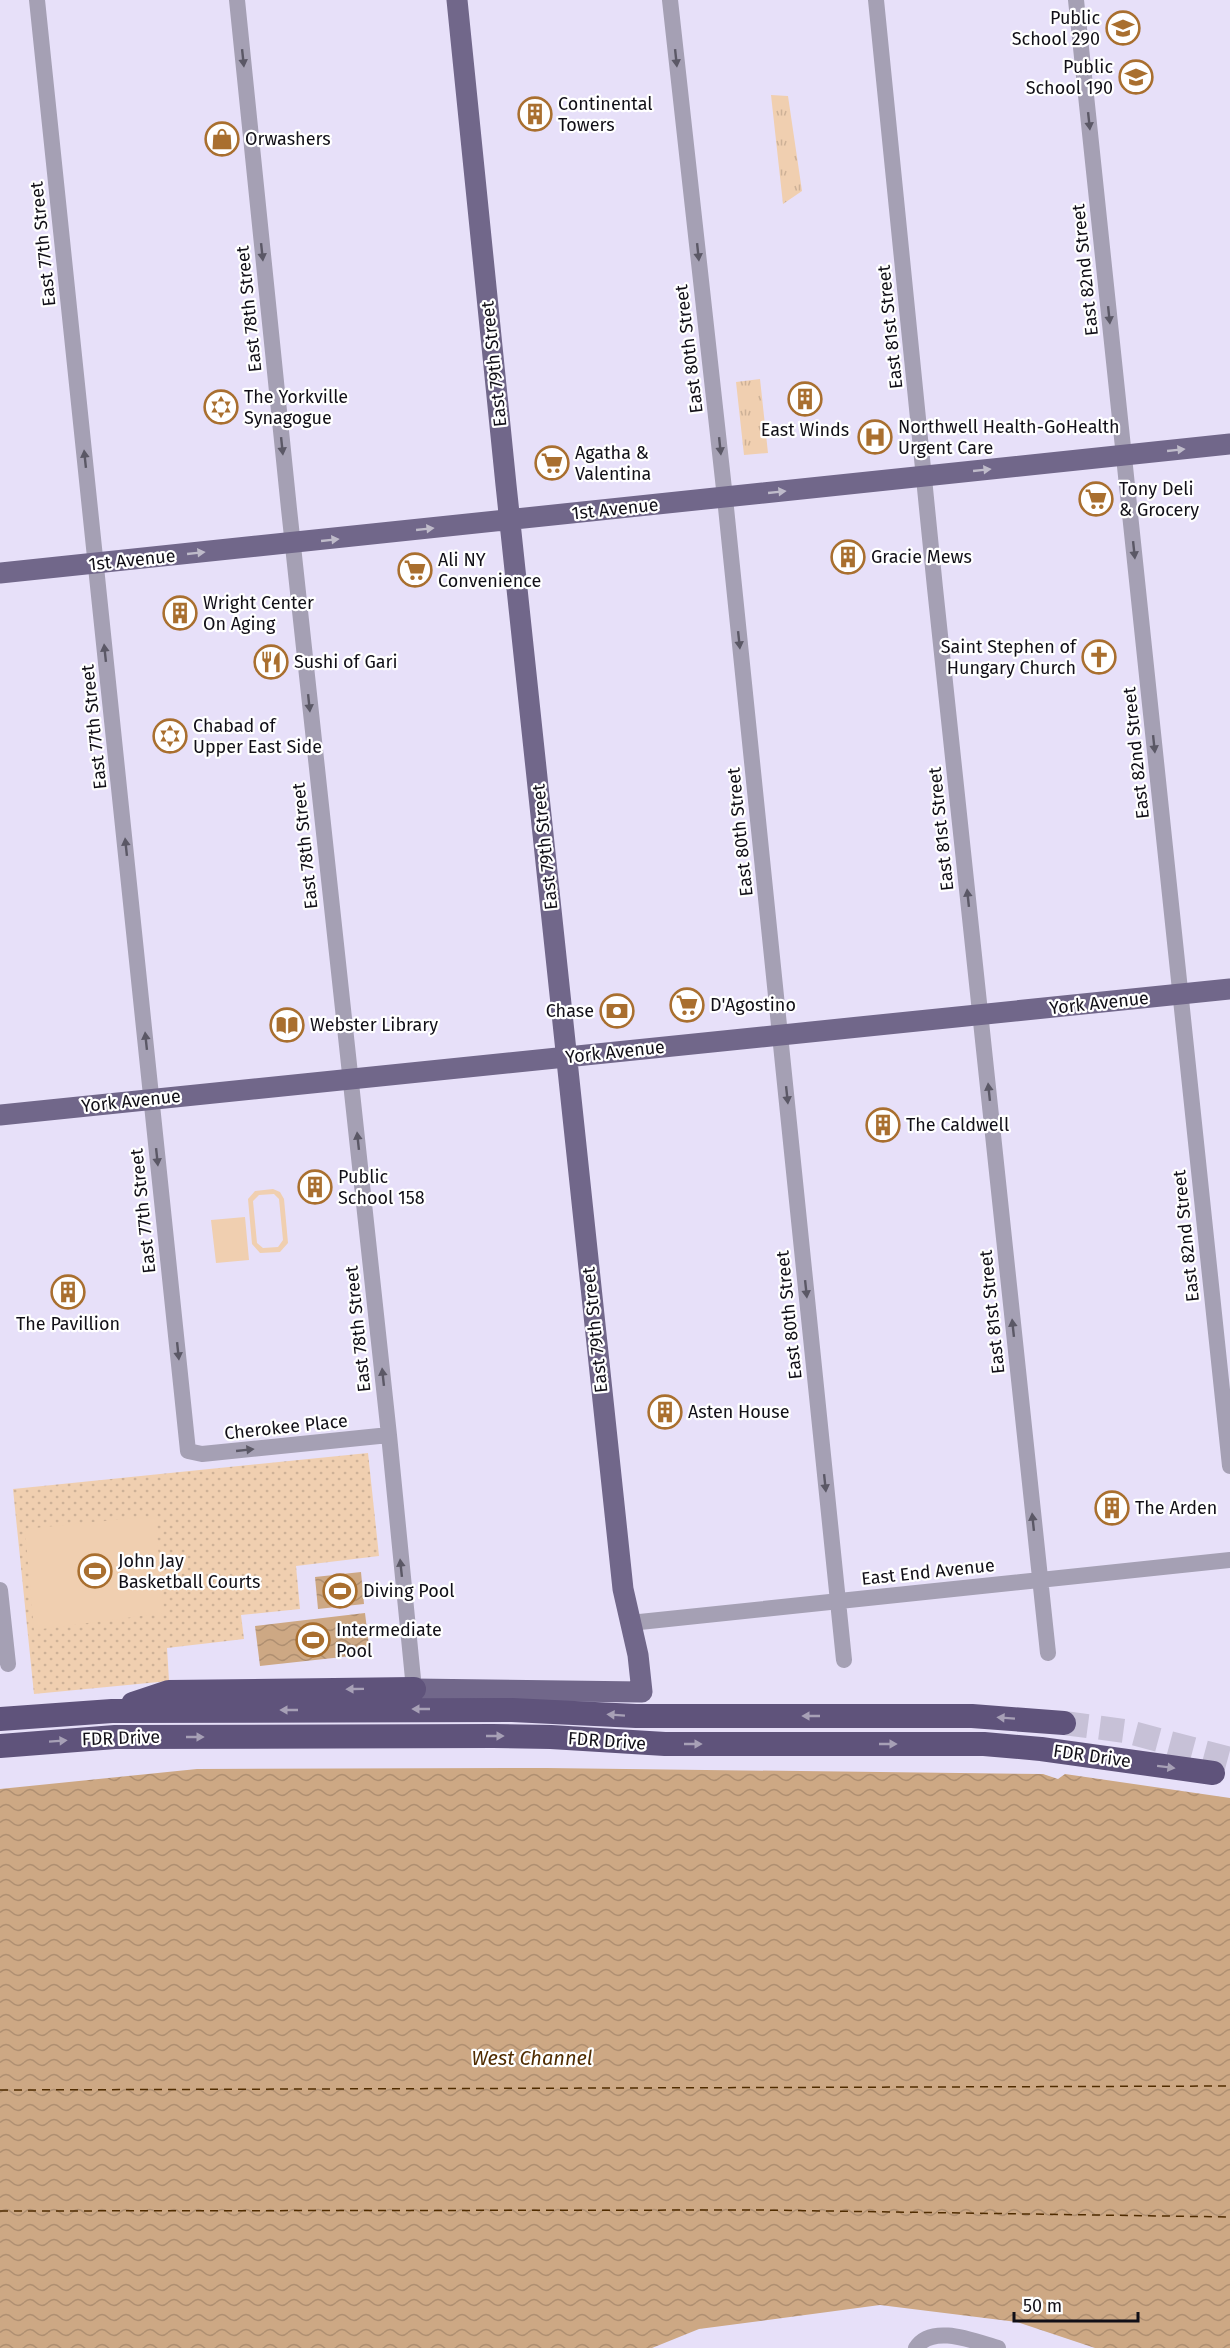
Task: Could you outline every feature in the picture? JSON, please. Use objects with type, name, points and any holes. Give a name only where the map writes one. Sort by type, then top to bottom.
[{"type":"highway","points":[[112,1711],[169,1692],[414,1689]]},
{"type":"highway","name":"FDR Drive","points":[[0,1719],[112,1711],[512,1710],[636,1716],[972,1716],[1064,1724]]},
{"type":"highway","name":"FDR Drive","points":[[0,1746],[116,1737],[493,1736],[666,1744],[984,1744],[1041,1749],[1213,1773]]},
{"type":"main road","name":"East 79th Street","points":[[414,1689],[642,1692],[638,1655],[623,1589],[457,0]]},
{"type":"main road","name":"1st Avenue","points":[[0,573],[1230,444]]},
{"type":"main road","name":"York Avenue","points":[[0,1115],[1230,989]]},
{"type":"street","name":"East 77th Street","points":[[37,0],[188,1450]]},
{"type":"street","name":"East 78th Street","points":[[237,0],[414,1689]]},
{"type":"street","name":"East 80th Street","points":[[670,0],[725,498],[781,1036],[836,1601],[844,1660]]},
{"type":"street","name":"East 81st Street","points":[[876,0],[1048,1653]]},
{"type":"street","name":"East 82nd Street","points":[[1076,0],[1230,1466]]},
{"type":"street","name":"Cherokee Place","points":[[188,1450],[202,1454],[389,1435]]},
{"type":"street","name":"East End Avenue","points":[[630,1623],[1230,1560]]},
{"type":"street","points":[[0,1590],[8,1664]]},
{"type":"street","points":[[920,2344],[935,2336],[948,2336],[998,2348]]},
{"type":"green space","points":[[771,95],[788,96],[802,191],[783,204]]},
{"type":"green space","points":[[760,379],[768,453],[744,455],[736,382]]},
{"type":"green space","points":[[273,1189],[280,1192],[284,1199],[288,1243],[280,1252],[260,1253],[252,1244],[248,1199],[255,1191]],"holes":[[[274,1194],[279,1199],[283,1240],[278,1247],[263,1248],[257,1243],[253,1201],[259,1195]]]},
{"type":"green space","points":[[245,1217],[249,1260],[216,1263],[211,1220]]},
{"type":"green space","points":[[368,1453],[379,1556],[296,1566],[300,1609],[241,1615],[244,1639],[167,1648],[169,1681],[34,1694],[13,1489]]},
{"type":"green space","name":"John Jay Basketball Courts","points":[[155,1516],[164,1613],[34,1630],[25,1529]]},
{"type":"water","name":"Diving Pool","points":[[361,1572],[364,1604],[318,1609],[315,1577]]},
{"type":"water","name":"Intermediate Pool","points":[[365,1613],[370,1654],[260,1666],[255,1626]]},
{"type":"water","name":"West Channel","points":[[547,1768],[1043,1774],[1058,1779],[1065,1774],[1230,1798],[1230,2348],[1095,2348],[1017,2322],[880,2305],[699,2329],[652,2348],[0,2348],[0,1789],[197,1769]]},
{"type":"ferry route","points":[[0,2090],[1230,2086]]},
{"type":"ferry route","points":[[0,2211],[761,2210],[1230,2217]]},
{"type":"tunnel","points":[[1064,1723],[1125,1731],[1230,1759]]},
{"type":"place","name":"Public School 290","points":[[1123,28]]},
{"type":"place","name":"Public School 190","points":[[1136,77]]},
{"type":"place","name":"Continental Towers","points":[[535,114]]},
{"type":"place","name":"Orwashers","points":[[222,139]]},
{"type":"place","name":"East Winds","points":[[805,399]]},
{"type":"place","name":"The Yorkville Synagogue","points":[[221,407]]},
{"type":"place","name":"Northwell Health-GoHealth Urgent Care","points":[[875,437]]},
{"type":"place","name":"Agatha & Valentina","points":[[552,463]]},
{"type":"place","name":"Tony Deli & Grocery","points":[[1096,499]]},
{"type":"place","name":"Gracie Mews","points":[[848,557]]},
{"type":"place","name":"Ali NY Convenience","points":[[415,570]]},
{"type":"place","name":"Wright Center On Aging","points":[[180,613]]},
{"type":"place","name":"Saint Stephen of Hungary Church","points":[[1099,657]]},
{"type":"place","name":"Sushi of Gari","points":[[271,662]]},
{"type":"place","name":"Chabad of Upper East Side","points":[[170,736]]},
{"type":"place","name":"D'Agostino","points":[[687,1005]]},
{"type":"place","name":"Chase","points":[[617,1011]]},
{"type":"place","name":"Webster Library","points":[[287,1025]]},
{"type":"place","name":"The Caldwell","points":[[883,1125]]},
{"type":"place","name":"Public School 158","points":[[315,1187]]},
{"type":"place","name":"The Pavillion","points":[[68,1292]]},
{"type":"place","name":"Asten House","points":[[665,1412]]},
{"type":"place","name":"The Arden","points":[[1112,1508]]},
{"type":"place","name":"John Jay Basketball Courts","points":[[95,1571]]},
{"type":"place","name":"Diving Pool","points":[[340,1591]]},
{"type":"place","name":"Intermediate Pool","points":[[313,1640]]}]
